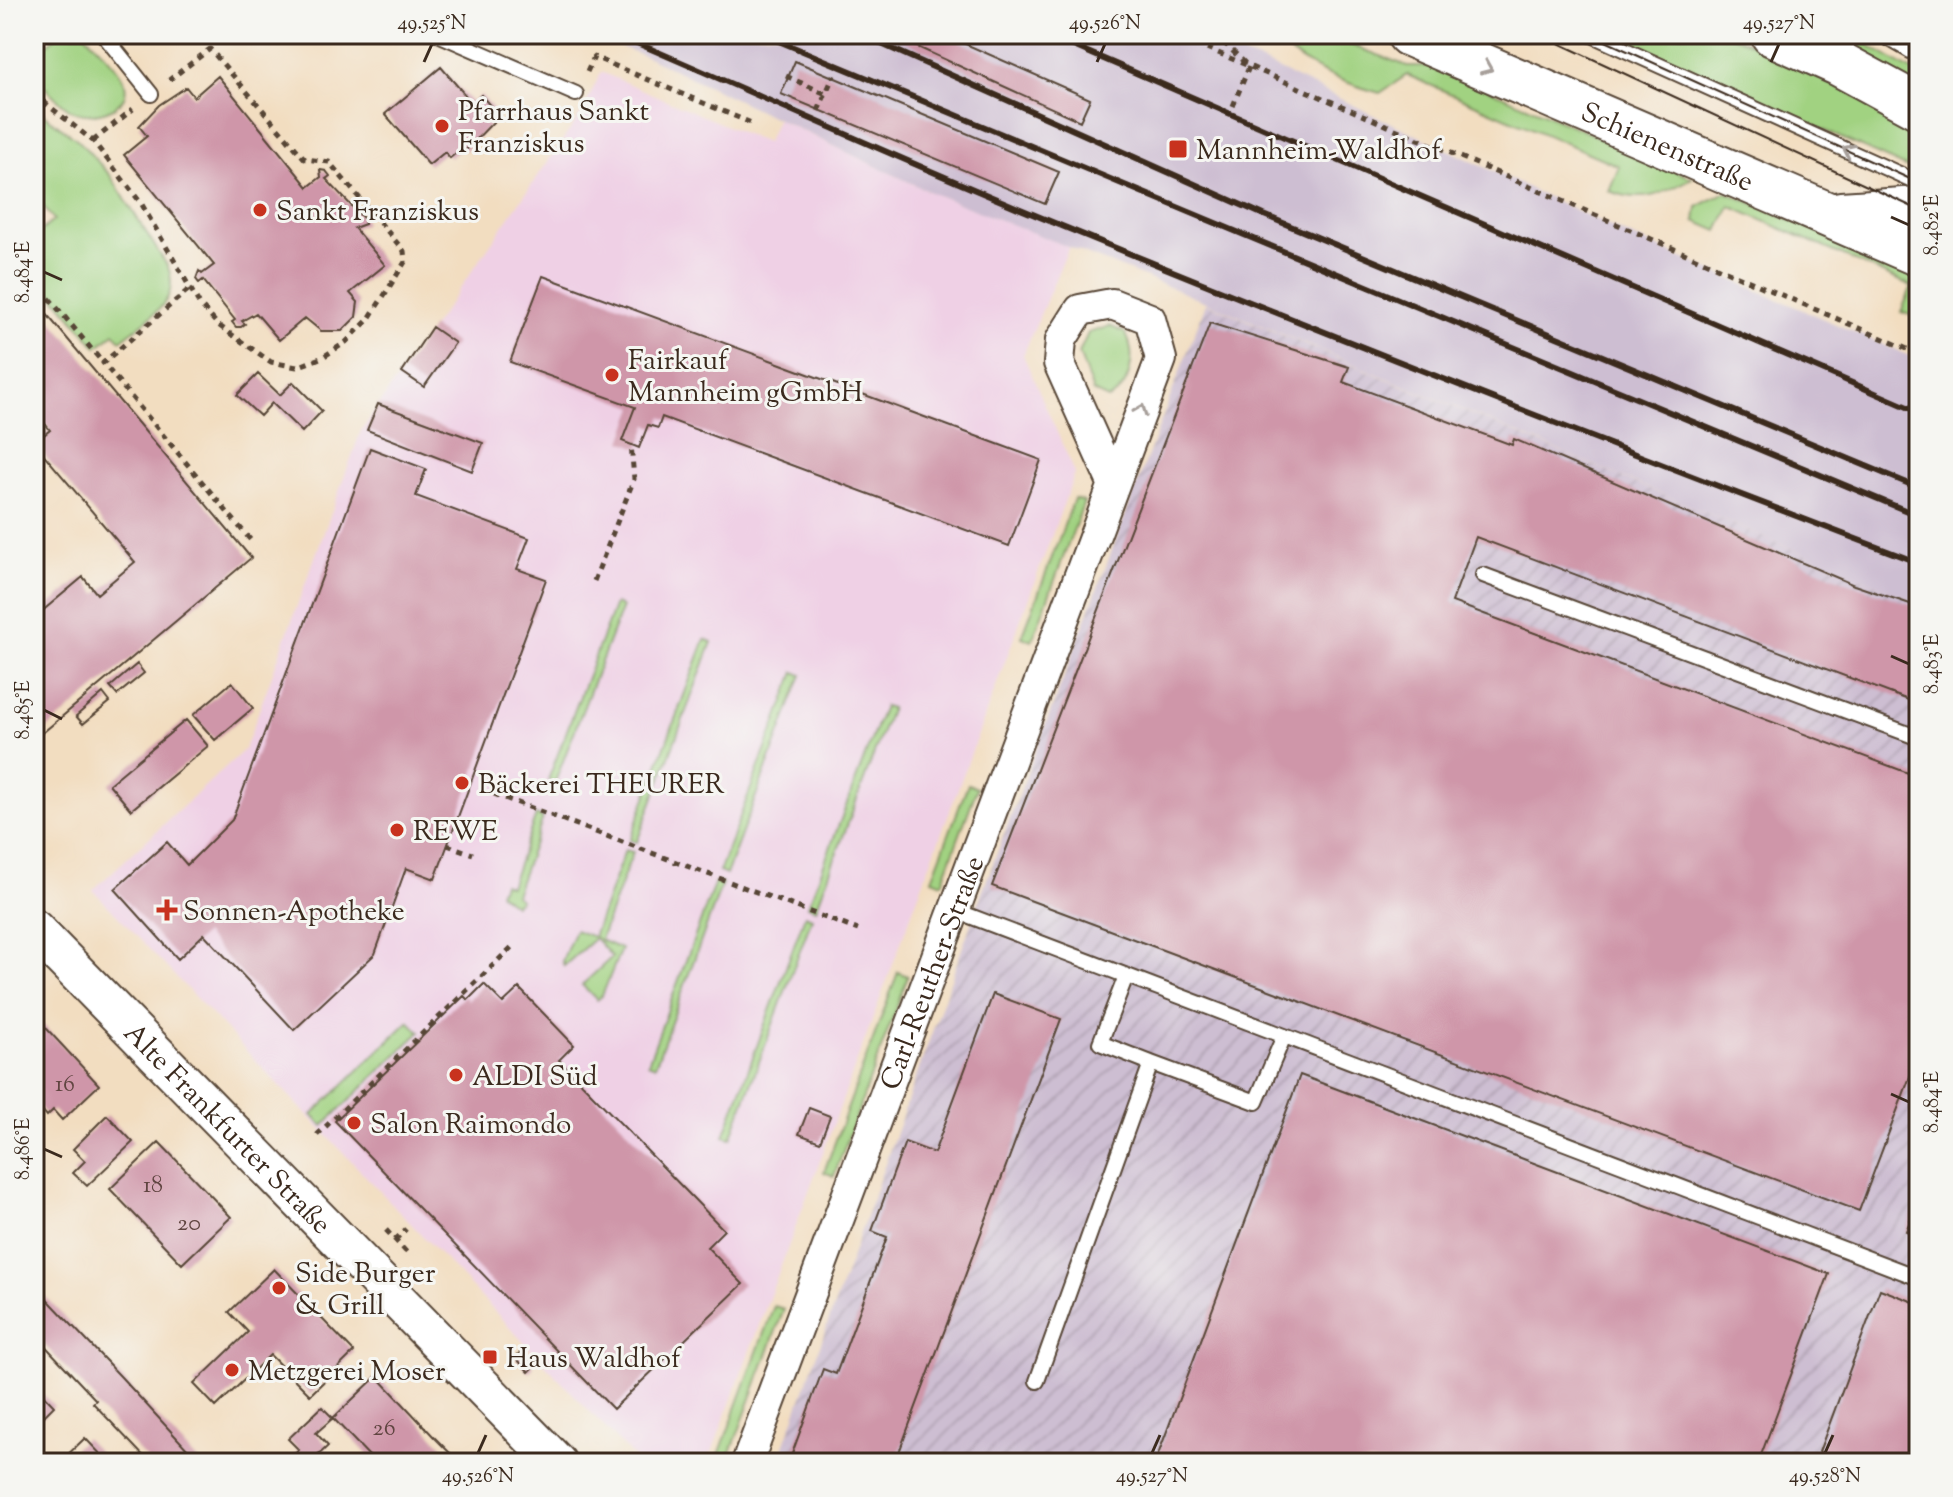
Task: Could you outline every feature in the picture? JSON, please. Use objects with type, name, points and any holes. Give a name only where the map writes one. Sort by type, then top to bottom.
[{"type":"main road","name":"Schienenstraße","points":[[1412,35],[1919,254]]},
{"type":"main road","points":[[1783,36],[1919,107]]},
{"type":"main road","points":[[1827,214],[1919,209]]},
{"type":"street","name":"Carl-Reuther-Straße","points":[[747,1463],[1161,359],[1150,319],[1112,304],[1080,310],[1061,340],[1059,363],[1113,483]]},
{"type":"street","name":"Alte Frankfurter Straße","points":[[34,929],[557,1463]]},
{"type":"lane","points":[[103,34],[151,94]]},
{"type":"lane","points":[[438,34],[576,94]]},
{"type":"lane","points":[[1590,34],[1919,183]]},
{"type":"lane","points":[[1881,34],[1919,56]]},
{"type":"lane","points":[[1483,575],[1919,738]]},
{"type":"lane","points":[[954,910],[1919,1278]]},
{"type":"lane","points":[[1126,976],[1100,1043],[1151,1063],[1256,1102],[1284,1036]]},
{"type":"lane","points":[[1037,1381],[1151,1063]]},
{"type":"path","points":[[1174,34],[1919,354]]},
{"type":"path","points":[[1215,34],[1249,67]]},
{"type":"path","points":[[34,94],[93,141],[141,203],[188,290],[218,325],[271,362],[297,367],[335,350],[368,320],[406,257],[329,162],[305,159],[210,49],[93,141]]},
{"type":"path","points":[[576,94],[594,57],[751,123]]},
{"type":"path","points":[[1233,106],[1249,67]]},
{"type":"path","points":[[818,111],[834,75]]},
{"type":"path","points":[[786,76],[826,94]]},
{"type":"path","points":[[103,363],[188,290]]},
{"type":"path","points":[[49,298],[253,543]]},
{"type":"path","points":[[594,581],[634,479],[631,444]]},
{"type":"path","points":[[494,794],[858,930]]},
{"type":"path","points":[[447,845],[473,854]]},
{"type":"path","points":[[317,1135],[514,945]]},
{"type":"path","points":[[386,1249],[406,1229]]},
{"type":"shaded area","points":[[588,34],[1189,34],[1258,60],[1617,230],[1919,360],[1919,602],[1177,290],[930,192],[650,58]]},
{"type":"shaded area","points":[[601,72],[766,143],[777,119],[930,192],[1069,247],[1023,355],[1075,473],[712,1452],[701,1463],[639,1463],[93,890],[245,749],[361,431],[583,111]]},
{"type":"shaded area","points":[[1206,303],[1919,602],[1919,1463],[778,1463],[984,887]]},
{"type":"green space","points":[[59,34],[85,34],[110,60],[126,88],[119,104],[101,113],[71,110],[34,75],[34,55]]},
{"type":"green space","points":[[1268,34],[1322,34],[1407,66],[1435,66],[1692,178],[1652,196],[1632,197],[1609,191],[1619,166],[1407,75],[1380,93],[1349,83],[1306,63]]},
{"type":"green space","points":[[1609,34],[1727,34],[1772,52],[1910,124],[1919,135],[1919,173]]},
{"type":"green space","points":[[1849,34],[1919,75],[1919,91],[1841,46]]},
{"type":"green space","points":[[34,107],[78,140],[110,175],[168,267],[171,280],[166,301],[121,340],[114,333],[97,347],[34,273],[34,237],[54,220],[34,195]]},
{"type":"green space","points":[[1726,192],[1919,275],[1919,318],[1901,312],[1912,286],[1730,206],[1718,231],[1695,221],[1697,207]]},
{"type":"green space","points":[[1110,326],[1125,333],[1131,360],[1127,379],[1108,399],[1093,392],[1079,353],[1088,333]]},
{"type":"green space","points":[[1074,499],[1084,502],[1032,641],[1022,637]]},
{"type":"green space","points":[[615,604],[622,607],[555,782],[548,780]]},
{"type":"green space","points":[[705,639],[712,642],[637,842],[630,840]]},
{"type":"green space","points":[[795,672],[802,675],[726,875],[719,872]]},
{"type":"green space","points":[[884,706],[891,708],[816,909],[808,906]]},
{"type":"green space","points":[[968,784],[977,788],[942,883],[932,879]]},
{"type":"green space","points":[[536,815],[543,818],[515,895],[520,899],[514,905],[499,893],[503,883],[510,886]]},
{"type":"green space","points":[[625,850],[633,852],[600,940],[621,949],[602,996],[597,1000],[582,985],[612,957],[595,938],[564,966],[562,961],[575,930],[593,937]]},
{"type":"green space","points":[[715,882],[722,884],[655,1066],[648,1063]]},
{"type":"green space","points":[[805,915],[812,918],[731,1138],[724,1136]]},
{"type":"green space","points":[[898,972],[908,976],[834,1176],[824,1172]]},
{"type":"green space","points":[[409,1021],[420,1032],[323,1126],[312,1115]]},
{"type":"green space","points":[[774,1306],[784,1309],[727,1463],[716,1463]]},
{"type":"building","points":[[889,34],[943,34],[1090,99],[1080,121]]},
{"type":"building","points":[[795,61],[1059,172],[1045,204],[781,94]]},
{"type":"building","name":"Pfarrhaus Sankt Franziskus","points":[[441,67],[472,103],[481,95],[499,116],[465,151],[462,148],[450,158],[445,152],[429,165],[385,114]]},
{"type":"building","name":"Sankt Franziskus","points":[[218,76],[308,187],[321,177],[320,170],[326,171],[330,176],[326,179],[364,219],[365,224],[354,228],[385,265],[350,293],[358,302],[356,317],[342,331],[321,331],[305,318],[279,340],[256,313],[242,321],[245,324],[241,327],[236,327],[232,322],[235,320],[203,280],[199,283],[196,279],[199,271],[202,274],[214,265],[124,155],[147,136],[139,126],[159,105],[186,87],[194,97]]},
{"type":"building","points":[[543,276],[1041,460],[1009,546],[662,417],[658,428],[648,425],[639,448],[622,441],[635,407],[510,362]]},
{"type":"building","points":[[34,299],[251,558],[34,740],[34,618],[83,577],[97,594],[135,562],[34,443],[50,430],[34,410]]},
{"type":"building","points":[[1210,323],[1349,367],[1343,382],[1512,445],[1514,439],[1854,585],[1919,607],[1919,704],[1476,537],[1452,602],[1919,777],[1919,1053],[1859,1211],[992,886]]},
{"type":"building","points":[[432,327],[455,343],[424,387],[402,372]]},
{"type":"building","points":[[258,374],[280,395],[293,382],[322,411],[302,432],[272,403],[260,416],[237,395]]},
{"type":"building","points":[[378,404],[483,443],[472,471],[367,430]]},
{"type":"building","points":[[370,448],[426,469],[416,496],[529,538],[517,569],[546,579],[435,879],[406,868],[375,954],[294,1030],[204,934],[178,959],[115,889],[167,842],[187,865],[232,820]]},
{"type":"building","points":[[137,664],[144,673],[117,695],[110,687]]},
{"type":"building","points":[[232,682],[253,708],[215,740],[193,715]]},
{"type":"building","points":[[103,693],[110,702],[83,724],[76,716]]},
{"type":"building","points":[[186,720],[208,746],[131,810],[109,784]]},
{"type":"building","points":[[484,984],[503,1003],[519,988],[574,1045],[559,1060],[724,1230],[707,1247],[743,1284],[613,1409],[335,1121],[464,996],[468,1000]]},
{"type":"building","points":[[993,994],[1061,1019],[895,1463],[789,1462],[823,1369],[836,1374],[887,1237],[872,1231],[905,1142],[934,1153]]},
{"type":"building","points":[[34,1015],[99,1085],[62,1120],[53,1110],[47,1116],[34,1101]]},
{"type":"building","points":[[1300,1075],[1829,1274],[1758,1463],[1155,1463]]},
{"type":"building","points":[[809,1108],[830,1116],[820,1142],[799,1134]]},
{"type":"building","points":[[107,1115],[133,1142],[87,1186],[73,1173],[85,1161],[73,1149]]},
{"type":"building","points":[[159,1142],[231,1217],[182,1264],[110,1189]]},
{"type":"building","points":[[1919,1198],[1919,1236],[1906,1231]]},
{"type":"building","points":[[274,1269],[354,1352],[310,1395],[270,1355],[216,1407],[194,1384],[248,1332],[229,1312]]},
{"type":"building","points":[[34,1285],[200,1463],[150,1463],[93,1403],[96,1400],[34,1334]]},
{"type":"building","points":[[1880,1289],[1919,1304],[1919,1463],[1847,1463],[1819,1452]]},
{"type":"building","points":[[521,1352],[534,1367],[529,1372],[515,1357]]},
{"type":"building","points":[[377,1376],[460,1463],[363,1463],[370,1457],[333,1418]]},
{"type":"building","points":[[34,1385],[54,1406],[34,1426]]},
{"type":"building","points":[[322,1407],[333,1418],[316,1433],[328,1446],[310,1463],[285,1463],[299,1450],[288,1439]]},
{"type":"building","points":[[85,1438],[109,1463],[59,1463]]},
{"type":"tram line","points":[[1539,34],[1919,210]]},
{"type":"tram line","points":[[1590,34],[1919,183]]},
{"type":"railway","points":[[616,34],[967,187],[1130,254],[1919,563]]},
{"type":"railway","points":[[762,34],[1919,516]]},
{"type":"railway","points":[[859,34],[1264,215],[1919,488]]},
{"type":"railway","points":[[1046,34],[1919,412]]},
{"type":"place","name":"Pfarrhaus Sankt Franziskus","points":[[442,126]]},
{"type":"place","name":"Mannheim-Waldhof","points":[[1178,149]]},
{"type":"place","name":"Sankt Franziskus","points":[[260,210]]},
{"type":"place","name":"Fairkauf Mannheim gGmbH","points":[[612,375]]},
{"type":"place","name":"Bäckerei THEURER","points":[[462,783]]},
{"type":"place","name":"REWE","points":[[397,830]]},
{"type":"place","name":"Sonnen-Apotheke","points":[[167,910]]},
{"type":"place","name":"ALDI Süd","points":[[456,1075]]},
{"type":"place","name":"Salon Raimondo","points":[[354,1123]]},
{"type":"place","name":"Side Burger & Grill","points":[[279,1288]]},
{"type":"place","name":"Haus Waldhof","points":[[490,1357]]},
{"type":"place","name":"Metzgerei Moser","points":[[232,1370]]}]
